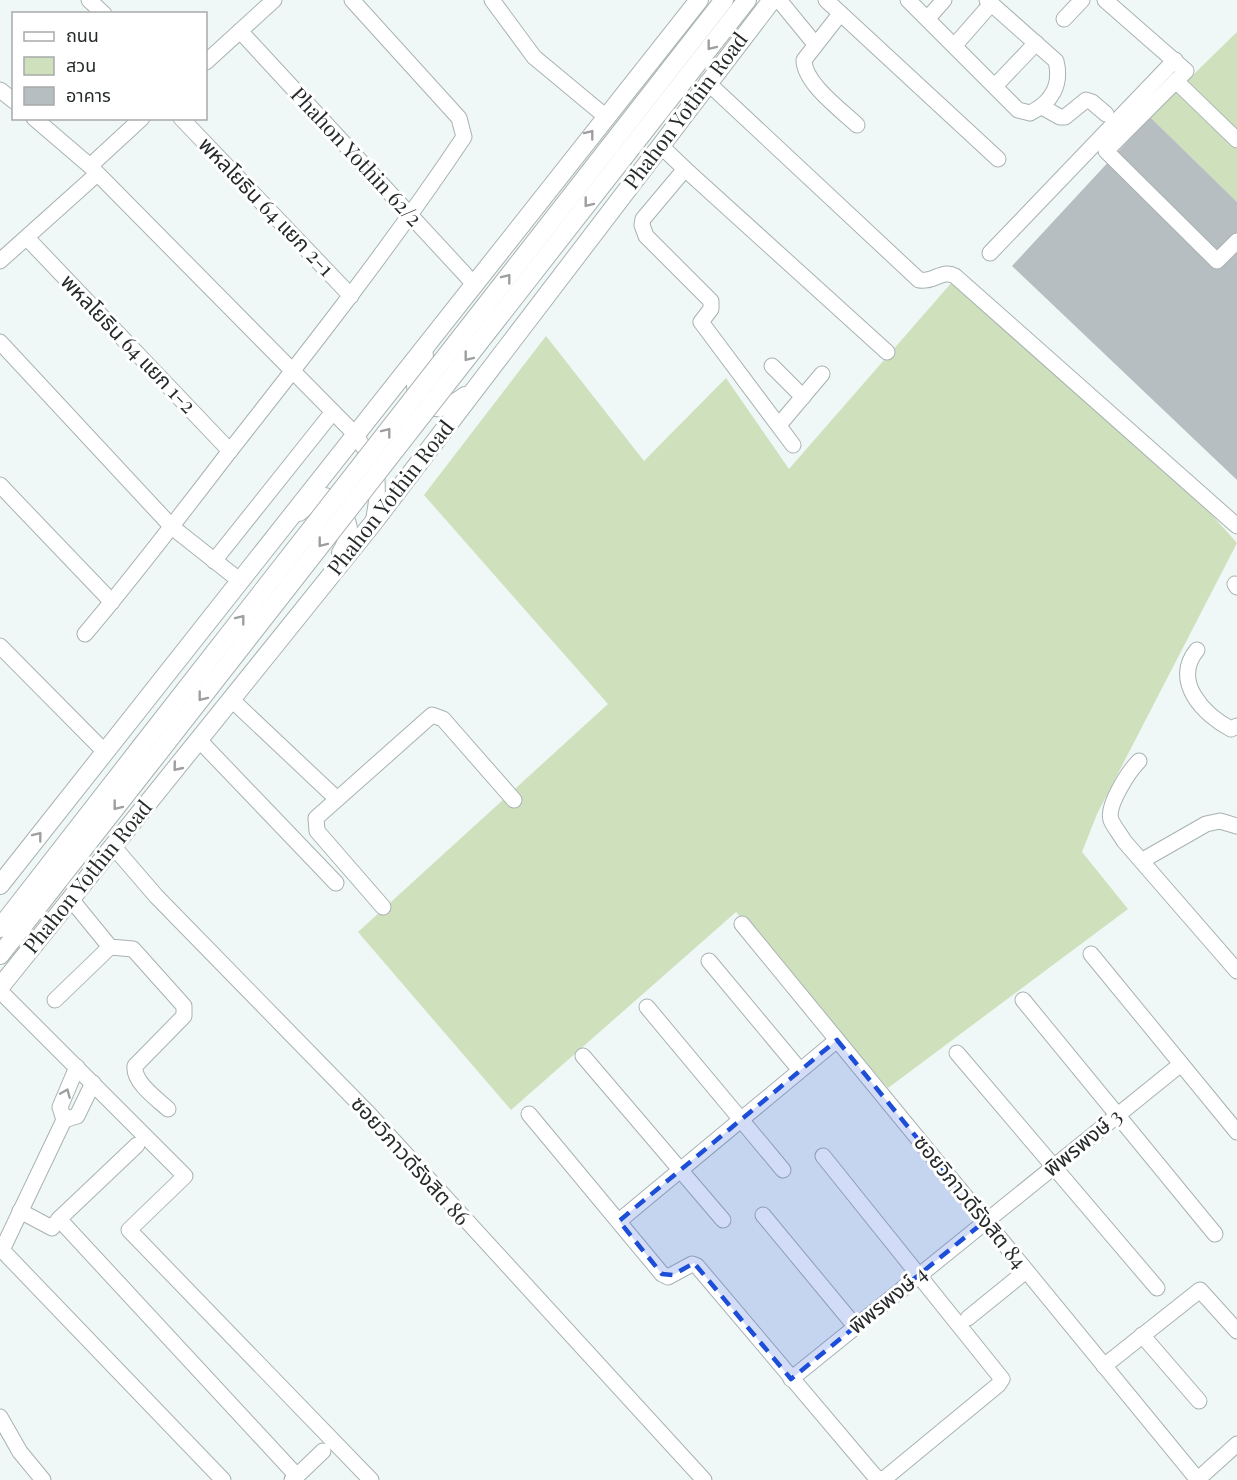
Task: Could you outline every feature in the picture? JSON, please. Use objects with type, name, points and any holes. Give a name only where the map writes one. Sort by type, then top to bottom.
[{"type":"main road","points":[[0,885],[353,433],[699,0]]},
{"type":"main road","name":"Phahon Yothin Road","points":[[0,955],[147,754],[617,151],[724,0]]},
{"type":"main road","name":"Phahon Yothin Road","points":[[617,151],[747,0]]},
{"type":"main road","name":"Phahon Yothin Road","points":[[0,989],[70,898],[232,700],[373,522],[661,146],[707,82],[772,0]]},
{"type":"main road","points":[[444,322],[416,372],[416,390],[425,403],[435,408],[454,404],[497,362]]},
{"type":"main road","points":[[268,543],[313,500],[325,497],[339,508],[349,524],[348,543],[318,590]]},
{"type":"main road","name":"Phahon Yothin Road","points":[[0,928],[147,754]]},
{"type":"street","points":[[89,0],[102,12]]},
{"type":"street","points":[[207,61],[274,0]]},
{"type":"street","points":[[85,634],[172,527],[351,296],[411,216],[464,137],[462,123],[352,0]]},
{"type":"street","points":[[492,0],[534,57],[605,116]]},
{"type":"street","points":[[779,0],[815,44]]},
{"type":"street","points":[[826,0],[998,159]]},
{"type":"street","points":[[908,0],[996,85],[1018,110],[1024,113],[1042,107],[1057,87],[1059,73],[1056,61],[989,2],[955,45]]},
{"type":"street","points":[[927,18],[944,0]]},
{"type":"street","points":[[1064,19],[1082,0]]},
{"type":"street","points":[[1105,0],[1186,71],[1106,151],[1216,261],[1237,241]]},
{"type":"street","points":[[840,14],[804,60],[807,74],[857,125]]},
{"type":"street","name":"Phahon Yothin 62/2","points":[[240,31],[473,283]]},
{"type":"street","points":[[996,85],[1036,43]]},
{"type":"street","points":[[990,253],[1174,60]]},
{"type":"street","points":[[1176,81],[1237,140]]},
{"type":"street","points":[[707,82],[919,280],[932,280],[943,274],[955,276],[1237,526]]},
{"type":"street","points":[[0,90],[12,99]]},
{"type":"street","points":[[1042,107],[1060,117],[1065,117],[1086,100],[1092,102],[1106,114]]},
{"type":"street","points":[[36,120],[94,170],[353,433],[370,455],[380,487],[373,522]]},
{"type":"street","points":[[0,261],[27,238],[140,120]]},
{"type":"street","name":"พหลโยธิน 64 แยก 2-1","points":[[183,120],[351,296]]},
{"type":"street","points":[[661,146],[887,352]]},
{"type":"street","points":[[685,169],[643,219],[642,225],[646,236],[711,301],[711,309],[701,322],[793,445]]},
{"type":"street","name":"พหลโยธิน 64 แยก 1-2","points":[[27,238],[230,452]]},
{"type":"street","points":[[0,342],[172,527],[239,580]]},
{"type":"street","points":[[772,366],[803,397]]},
{"type":"street","points":[[779,425],[822,374]]},
{"type":"street","points":[[214,561],[332,413]]},
{"type":"street","points":[[0,485],[112,602]]},
{"type":"street","points":[[1,650],[104,751]]},
{"type":"street","points":[[1197,650],[1191,657],[1187,672],[1188,683],[1193,694],[1219,723],[1231,729],[1237,726]]},
{"type":"street","points":[[232,700],[337,799]]},
{"type":"street","points":[[383,906],[315,827],[316,818],[432,715],[443,719],[514,800]]},
{"type":"street","points":[[199,740],[336,883]]},
{"type":"street","points":[[1138,761],[1132,768],[1110,812],[1111,820],[1124,841],[1143,860],[1237,972]]},
{"type":"street","points":[[1143,860],[1206,824],[1220,821],[1237,826]]},
{"type":"street","name":"ซอยวิภาวดีรังสิต 86","points":[[113,846],[156,896],[370,1115],[704,1480]]},
{"type":"street","points":[[70,898],[110,947],[133,949],[184,1006],[184,1016],[135,1066],[134,1072],[168,1109]]},
{"type":"street","name":"ซอยวิภาวดีรังสิต 84","points":[[742,924],[1198,1480]]},
{"type":"street","points":[[55,1000],[110,947]]},
{"type":"street","points":[[1091,954],[1237,1132]]},
{"type":"street","points":[[709,961],[799,1069]]},
{"type":"street","points":[[0,989],[185,1176],[129,1230],[371,1480]]},
{"type":"street","points":[[1023,1000],[1215,1234]]},
{"type":"street","points":[[647,1007],[783,1170]]},
{"type":"street","points":[[619,1221],[799,1069],[837,1040]]},
{"type":"street","points":[[957,1053],[1156,1288]]},
{"type":"street","points":[[583,1056],[723,1220]]},
{"type":"street","name":"พิพรพงษ์ 3","points":[[985,1221],[1182,1064]]},
{"type":"street","points":[[77,1067],[60,1107],[64,1120],[2,1250],[223,1480]]},
{"type":"street","points":[[64,1120],[77,1116],[93,1083]]},
{"type":"street","points":[[529,1113],[662,1275],[668,1277],[692,1264],[697,1266],[877,1478],[884,1479],[998,1385],[1002,1379],[823,1156]]},
{"type":"street","points":[[20,1211],[52,1228],[137,1145]]},
{"type":"street","points":[[763,1215],[855,1326]]},
{"type":"street","points":[[59,1220],[294,1478],[323,1450]]},
{"type":"street","name":"พิพรพงษ์ 4","points":[[791,1379],[985,1221]]},
{"type":"street","points":[[968,1318],[1026,1271]]},
{"type":"street","points":[[1104,1366],[1200,1290],[1236,1329]]},
{"type":"street","points":[[1143,1335],[1199,1401]]},
{"type":"street","points":[[0,1417],[20,1452],[43,1480]]},
{"type":"street","points":[[1198,1480],[1237,1444]]},
{"type":"highlighted area","points":[[837,1040],[985,1221],[791,1379],[694,1263],[673,1275],[662,1274],[619,1221]]},
{"type":"green space","points":[[1237,32],[1237,202],[1150,117]]},
{"type":"green space","points":[[953,281],[1188,488],[1237,543],[1097,814],[1082,852],[1128,909],[888,1088],[736,912],[511,1110],[358,932],[608,704],[424,495],[546,336],[644,461],[726,378],[789,469]]},
{"type":"building","points":[[1150,117],[1237,202],[1237,480],[1012,266]]}]
